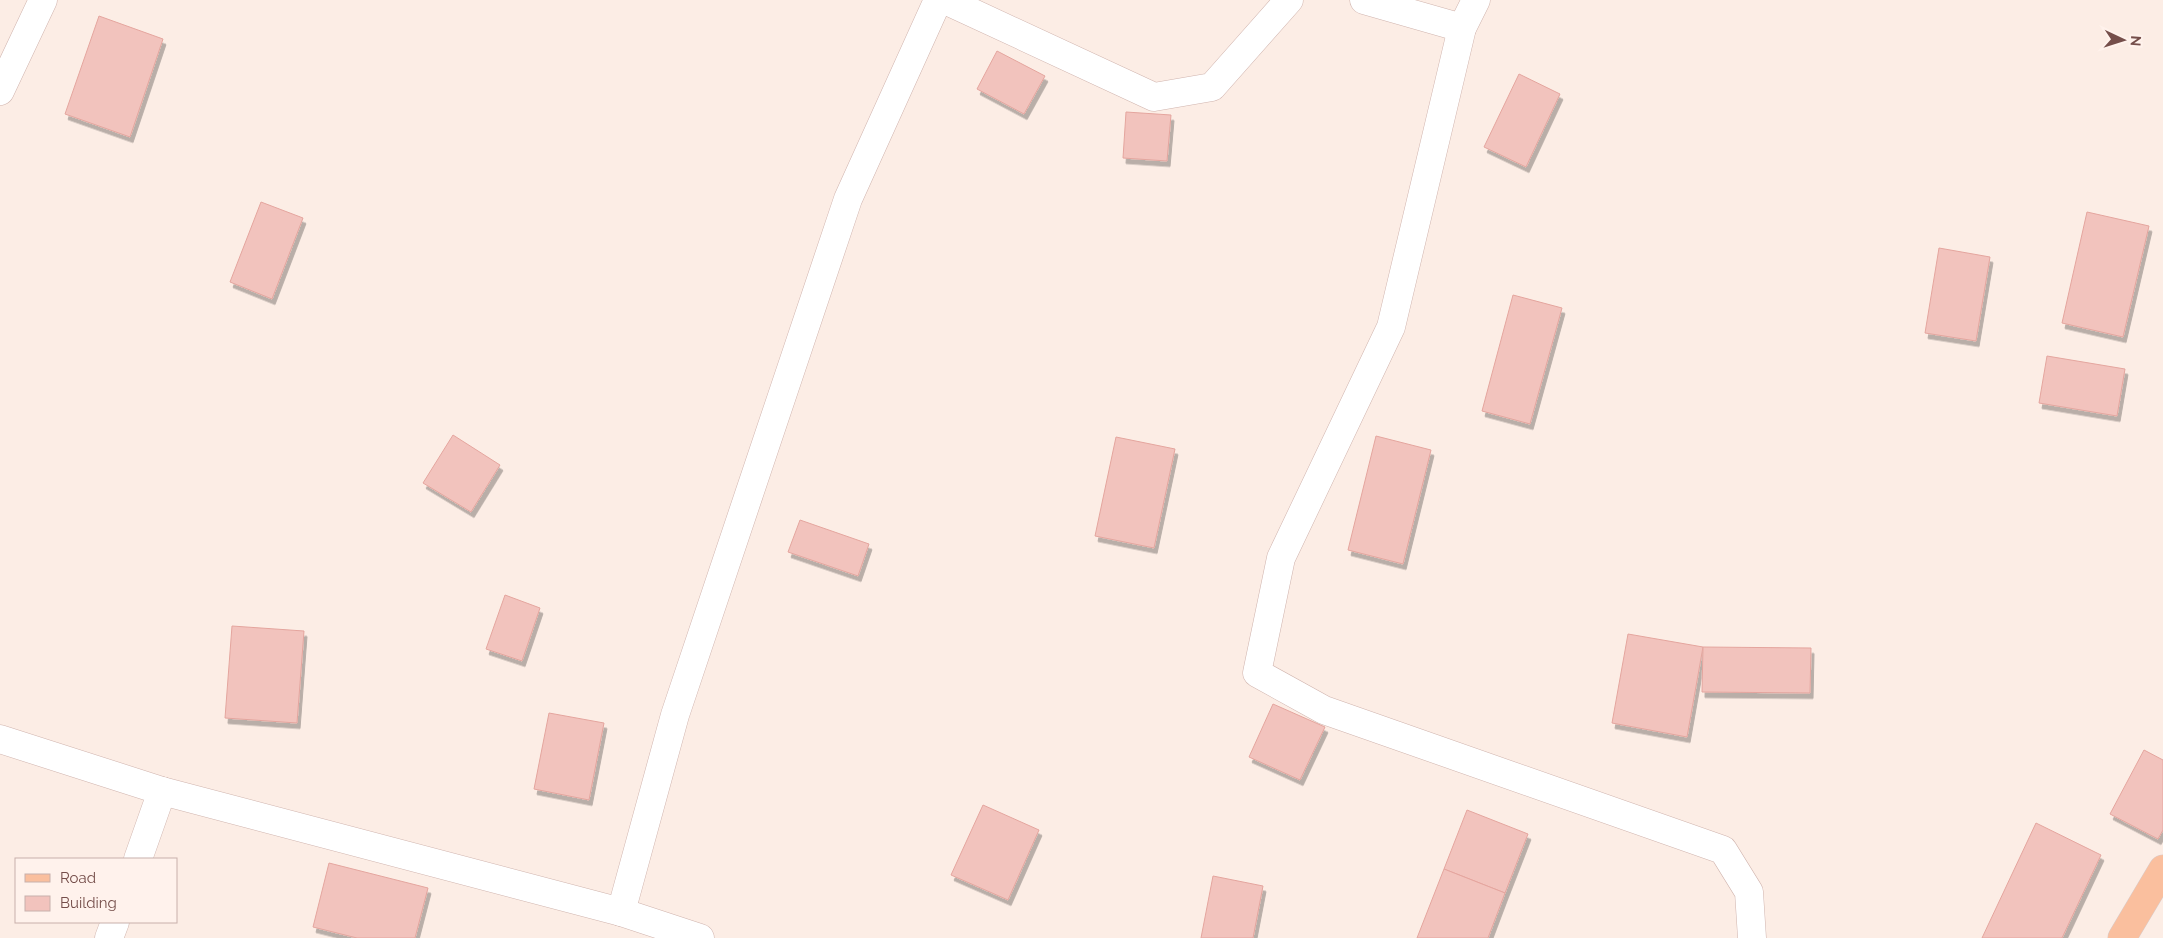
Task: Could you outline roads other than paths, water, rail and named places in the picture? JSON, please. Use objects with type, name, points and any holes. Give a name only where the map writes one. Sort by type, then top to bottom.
[{"type":"main road","points":[[2122,938],[2163,869]]},
{"type":"street","points":[[0,91],[42,0]]},
{"type":"street","points":[[622,912],[675,715],[848,199],[938,0]]},
{"type":"street","points":[[944,0],[1154,97],[1212,86],[1289,0]]},
{"type":"street","points":[[1364,0],[1462,28]]},
{"type":"street","points":[[1476,0],[1462,28],[1391,327],[1281,558],[1257,673],[1324,710],[1723,850],[1749,892],[1752,938]]},
{"type":"street","points":[[0,739],[162,792],[622,912],[700,938]]},
{"type":"street","points":[[138,858],[162,792]]},
{"type":"street","points":[[109,938],[115,923]]}]
